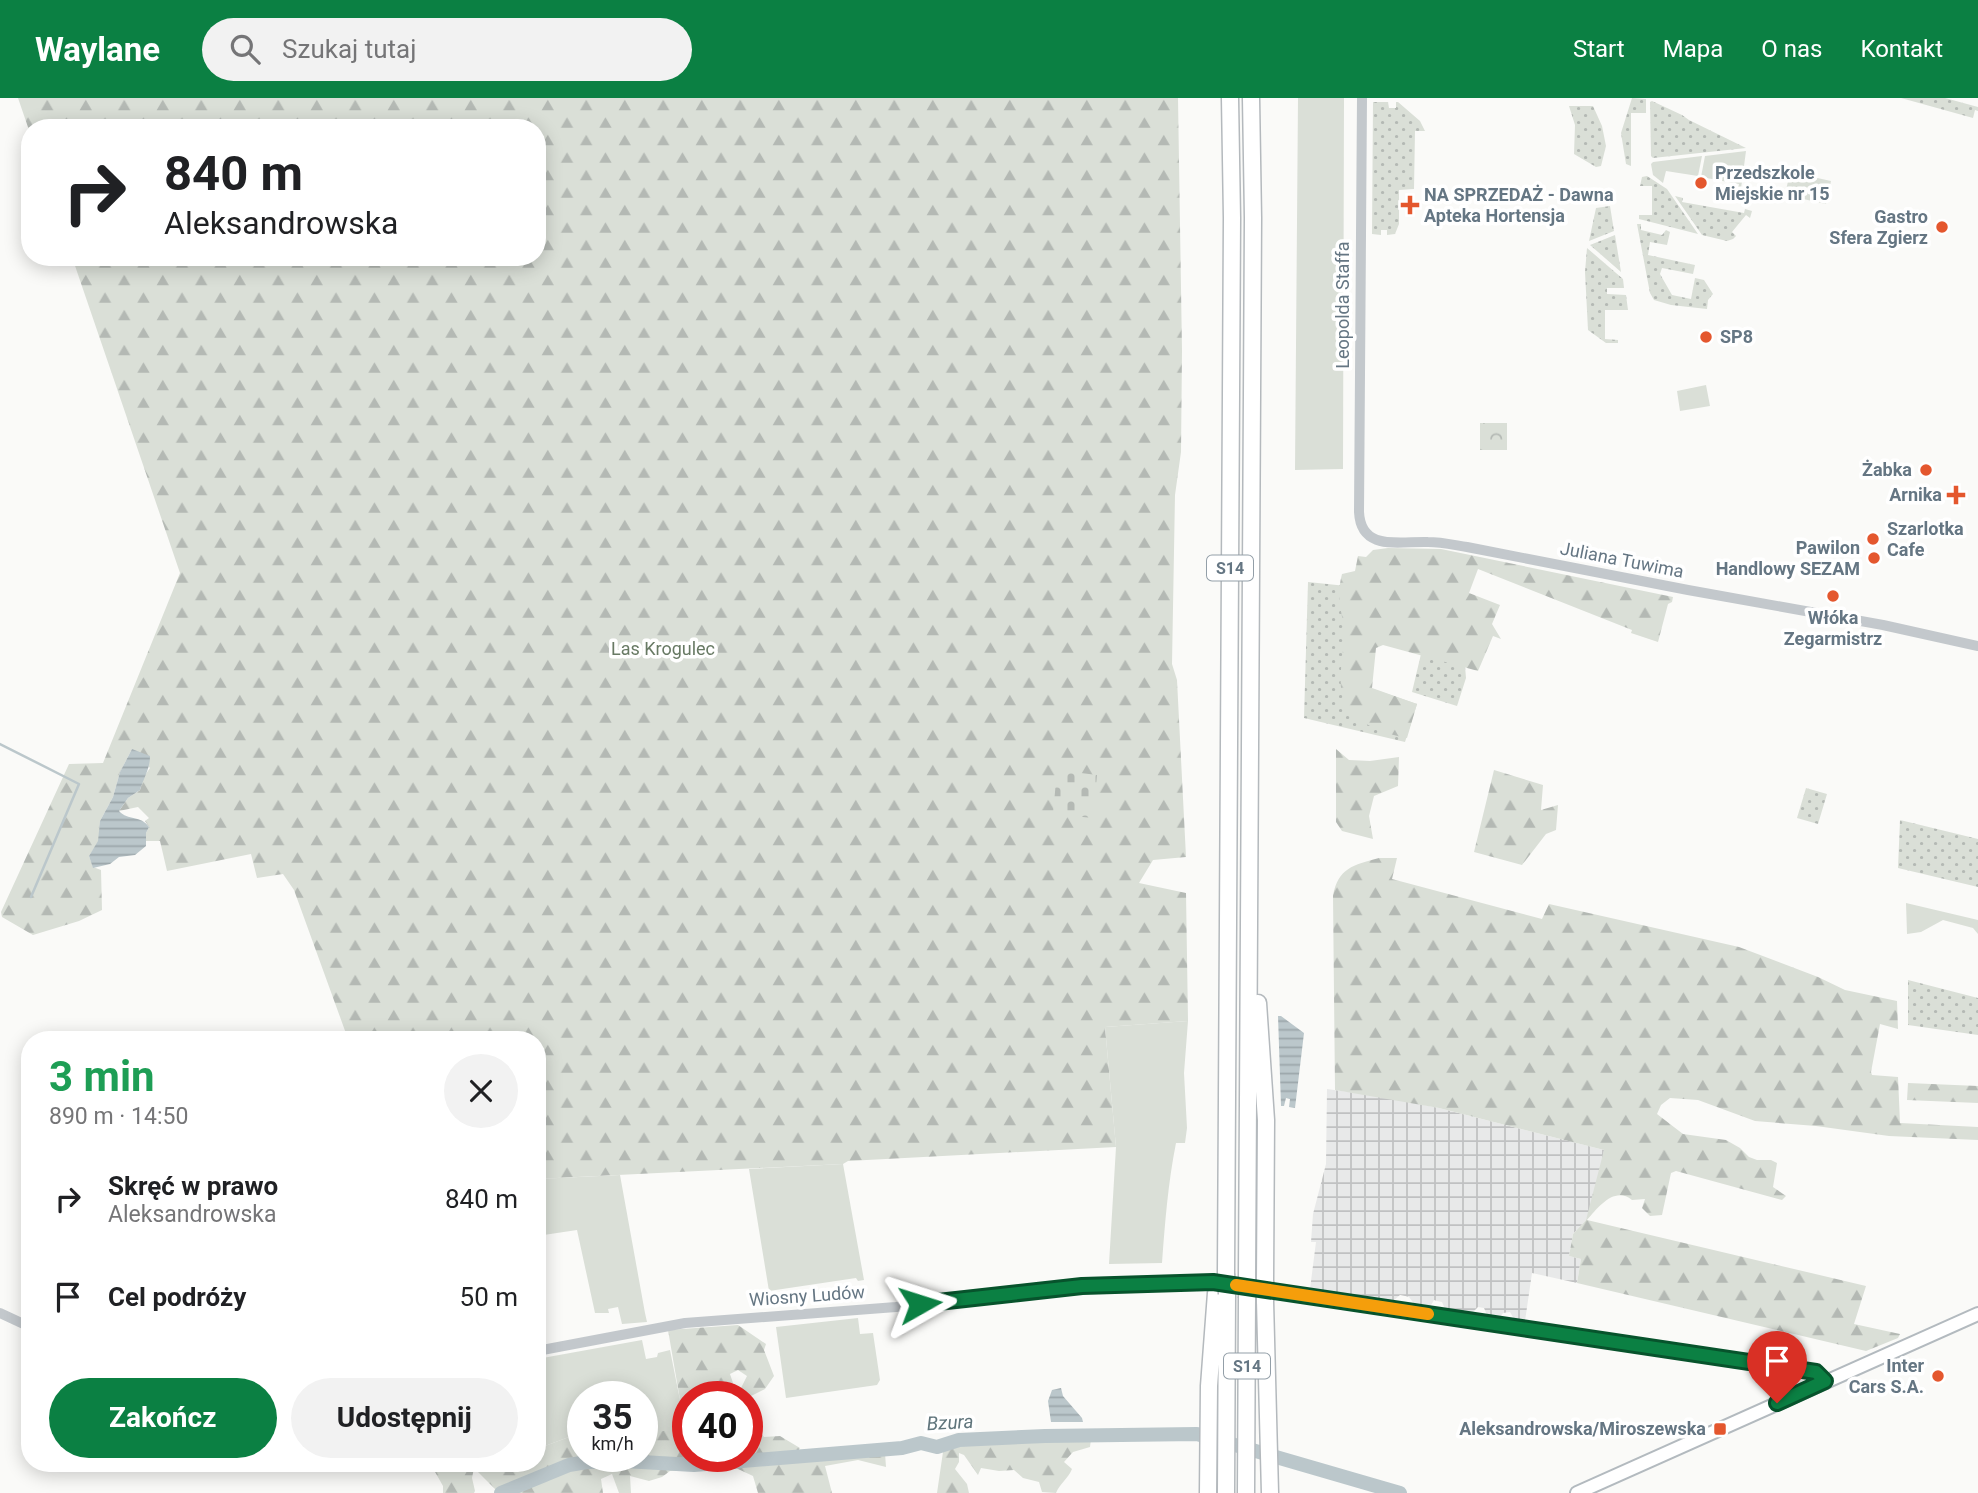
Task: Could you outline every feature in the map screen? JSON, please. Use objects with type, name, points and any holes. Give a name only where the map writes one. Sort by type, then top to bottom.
[{"type":"highway","name":"S14","points":[[1226,1493],[1221,1293],[1226,1210],[1232,231],[1230,98]]},
{"type":"highway","name":"S14","points":[[1247,1493],[1253,218],[1251,98]]},
{"type":"highway","points":[[1250,915],[1266,1120],[1268,1493]]},
{"type":"highway","points":[[1208,1493],[1209,1386],[1221,1293]]},
{"type":"main road","points":[[1577,1493],[1978,1314]]},
{"type":"street","name":"Leopolda Staffa","points":[[1359,512],[1362,98]]},
{"type":"street","name":"Juliana Tuwima","points":[[1359,512],[1363,530],[1382,542],[1447,544],[1883,625],[1978,646]]},
{"type":"street","name":"Wiosny Ludów","points":[[546,1349],[685,1323],[886,1308],[1082,1286],[1213,1282],[1816,1372],[1825,1381]]},
{"type":"street","points":[[0,1313],[21,1322]]},
{"type":"shaded area","points":[[132,749],[150,756],[149,765],[140,790],[128,798],[119,811],[146,823],[149,827],[146,846],[135,855],[119,857],[110,864],[93,868],[89,856],[98,841],[100,821],[113,797],[120,772]]},
{"type":"shaded area","points":[[1278,1016],[1304,1033],[1295,1108],[1289,1107],[1290,1099],[1286,1098],[1284,1106],[1281,1106]]},
{"type":"shaded area","points":[[1327,1089],[1439,1108],[1604,1150],[1599,1188],[1586,1220],[1573,1234],[1569,1256],[1581,1259],[1577,1283],[1532,1273],[1525,1321],[1514,1319],[1510,1312],[1503,1313],[1500,1317],[1487,1315],[1484,1308],[1478,1307],[1472,1313],[1445,1309],[1442,1302],[1434,1300],[1430,1307],[1415,1305],[1409,1297],[1400,1295],[1393,1301],[1310,1289],[1316,1242],[1311,1242],[1313,1214],[1326,1164]]},
{"type":"shaded area","points":[[1061,1388],[1063,1396],[1083,1422],[1051,1422],[1048,1401],[1052,1390]]},
{"type":"green space","name":"Las Krogulec","points":[[18,98],[1178,98],[1181,452],[1175,495],[1172,664],[1177,680],[1186,857],[1153,860],[1139,883],[1186,893],[1188,1021],[1105,1027],[1116,1147],[546,1179],[546,1031],[345,1031],[294,890],[283,874],[257,878],[251,854],[167,871],[160,841],[146,841],[149,827],[145,821],[149,818],[138,807],[119,811],[128,798],[140,790],[143,778],[150,768],[132,749],[120,772],[113,797],[100,821],[99,841],[89,856],[93,867],[101,870],[102,910],[79,921],[33,935],[2,917],[1,912],[69,764],[103,763],[180,573],[75,266],[546,266],[546,119],[25,119]]},
{"type":"green space","points":[[1298,98],[1344,98],[1343,469],[1295,470]]},
{"type":"green space","points":[[1632,98],[1646,99],[1646,113],[1631,113],[1631,166],[1626,164],[1621,133]]},
{"type":"green space","points":[[1901,98],[1945,98],[1978,107],[1978,111],[1975,110],[1973,118]]},
{"type":"green space","points":[[1652,101],[1682,115],[1746,148],[1653,158]]},
{"type":"green space","points":[[1373,102],[1388,102],[1389,108],[1396,108],[1398,102],[1420,121],[1425,131],[1415,131],[1414,189],[1399,190],[1399,224],[1395,234],[1387,235],[1387,230],[1381,230],[1381,235],[1372,234]]},
{"type":"green space","points":[[1569,106],[1593,106],[1602,126],[1606,146],[1601,166],[1596,167],[1574,154],[1575,125]]},
{"type":"green space","points":[[1746,151],[1740,196],[1737,196],[1739,184],[1701,177],[1705,156]]},
{"type":"green space","points":[[1702,156],[1698,176],[1666,171],[1663,183],[1653,175],[1653,162]]},
{"type":"green space","points":[[1790,172],[1831,181],[1826,204],[1785,195]]},
{"type":"green space","points":[[1647,176],[1667,189],[1698,234],[1639,219],[1639,215],[1652,215],[1652,186],[1640,186],[1642,177]]},
{"type":"green space","points":[[1675,196],[1683,198],[1682,202],[1744,213],[1745,209],[1752,211],[1750,218],[1746,215],[1732,232],[1736,236],[1727,241],[1702,235]]},
{"type":"green space","points":[[1610,206],[1614,231],[1589,241],[1596,208]]},
{"type":"green space","points":[[1637,224],[1641,224],[1641,230],[1662,235],[1666,230],[1670,232],[1667,245],[1650,242],[1648,255],[1695,265],[1693,274],[1662,268],[1660,274],[1672,295],[1691,299],[1695,278],[1704,280],[1713,294],[1708,300],[1707,309],[1654,300],[1650,293]]},
{"type":"green space","points":[[1615,235],[1621,272],[1590,245]]},
{"type":"green space","points":[[1587,248],[1623,279],[1624,288],[1607,288],[1607,294],[1626,295],[1628,310],[1605,310],[1605,339],[1618,340],[1618,343],[1606,343],[1588,330],[1585,272]]},
{"type":"green space","points":[[1706,385],[1710,406],[1680,411],[1677,391]]},
{"type":"green space","points":[[1480,423],[1507,423],[1507,450],[1480,450]]},
{"type":"green space","points":[[1441,549],[1673,597],[1668,604],[1658,642],[1478,569],[1469,593],[1500,605],[1492,624],[1501,639],[1493,636],[1478,671],[1383,645],[1376,648],[1372,688],[1417,704],[1407,738],[1388,733],[1359,719],[1345,703],[1341,687],[1344,634],[1339,591],[1342,574],[1355,571],[1358,556],[1366,557],[1373,550]]},
{"type":"green space","points":[[1308,582],[1356,587],[1464,654],[1466,678],[1457,706],[1412,692],[1421,654],[1374,640],[1370,688],[1417,704],[1405,742],[1304,718]]},
{"type":"green space","points":[[1336,749],[1349,760],[1370,761],[1399,757],[1398,786],[1374,796],[1369,816],[1373,839],[1342,831],[1336,822]]},
{"type":"green space","points":[[1057,770],[1097,775],[1093,818],[1053,814]]},
{"type":"green space","points":[[1494,770],[1543,785],[1541,810],[1558,805],[1556,830],[1546,834],[1522,865],[1474,852]]},
{"type":"green space","points":[[1806,788],[1827,794],[1818,824],[1797,818]]},
{"type":"green space","points":[[1900,820],[1978,839],[1978,887],[1898,868]]},
{"type":"green space","points":[[1379,858],[1397,858],[1392,879],[1542,919],[1549,904],[1739,947],[1845,990],[1897,1001],[1898,1029],[1880,1024],[1872,1075],[1898,1077],[1900,1123],[1978,1127],[1978,1140],[1889,1136],[1755,1121],[1698,1100],[1670,1098],[1661,1105],[1657,1114],[1683,1134],[1726,1140],[1749,1157],[1777,1163],[1773,1187],[1786,1196],[1782,1200],[1676,1171],[1671,1173],[1662,1215],[1650,1216],[1642,1208],[1645,1199],[1632,1200],[1619,1195],[1608,1199],[1587,1220],[1866,1286],[1854,1324],[1900,1334],[1898,1338],[1866,1351],[1577,1283],[1581,1259],[1569,1256],[1573,1234],[1586,1220],[1604,1150],[1439,1108],[1335,1090],[1333,896],[1339,879],[1348,869]]},
{"type":"green space","points":[[1906,903],[1978,920],[1978,934],[1973,928],[1943,920],[1921,932],[1907,934]]},
{"type":"green space","points":[[1908,980],[1978,998],[1978,1035],[1908,1025]]},
{"type":"green space","points":[[1188,1021],[1184,1073],[1187,1128],[1185,1143],[1176,1143],[1162,1263],[1109,1264],[1116,1147],[1105,1027]]},
{"type":"green space","points":[[1908,1083],[1978,1086],[1978,1103],[1907,1100]]},
{"type":"green space","points":[[843,1164],[864,1280],[858,1281],[856,1278],[769,1291],[749,1169]]},
{"type":"green space","points":[[620,1175],[647,1322],[622,1324],[618,1307],[608,1309],[609,1313],[595,1313],[577,1230],[546,1235],[546,1179]]},
{"type":"green space","points":[[858,1318],[860,1334],[873,1333],[880,1380],[877,1385],[786,1398],[776,1327]]},
{"type":"green space","points":[[738,1325],[766,1344],[764,1350],[774,1376],[763,1390],[763,1381],[744,1381],[747,1376],[738,1370],[730,1374],[732,1381],[677,1381],[668,1330]]},
{"type":"green space","points":[[642,1340],[646,1359],[670,1350],[676,1381],[672,1381],[672,1431],[658,1431],[658,1381],[567,1381],[567,1438],[546,1446],[546,1357]]},
{"type":"green space","points":[[672,1430],[672,1471],[649,1481],[630,1476],[631,1493],[619,1493],[612,1474],[601,1479],[603,1493],[499,1493],[478,1472],[546,1472],[546,1446],[567,1438],[567,1472],[658,1472],[658,1431]]},
{"type":"green space","points":[[763,1436],[780,1436],[800,1448],[793,1460],[885,1453],[886,1467],[858,1460],[825,1466],[832,1493],[758,1493],[753,1476],[744,1472],[763,1472]]},
{"type":"green space","points":[[1091,1439],[1090,1447],[1073,1452],[1064,1462],[1072,1469],[1056,1493],[1042,1492],[1039,1482],[1023,1478],[1014,1470],[981,1468],[978,1475],[964,1455],[959,1453],[959,1462],[955,1469],[967,1484],[969,1493],[937,1493],[943,1452],[947,1450],[974,1443]]},
{"type":"green space","points":[[435,1472],[473,1472],[474,1493],[443,1493],[443,1486]]},
{"type":"waterway","points":[[0,744],[79,784],[31,897]]},
{"type":"waterway","name":"Bzura","points":[[501,1493],[569,1465],[587,1462],[694,1465],[902,1448],[921,1443],[937,1447],[959,1440],[1197,1434],[1400,1493]]},
{"type":"slow traffic","points":[[1236,1285],[1428,1314]]},
{"type":"place","name":"Przedszkole Miejskie nr 15","points":[[1701,183]]},
{"type":"place","name":"NA SPRZEDAŻ - Dawna Apteka Hortensja","points":[[1410,205]]},
{"type":"place","name":"Gastro Sfera Zgierz","points":[[1942,227]]},
{"type":"place","name":"SP8","points":[[1706,337]]},
{"type":"place","name":"Żabka","points":[[1926,470]]},
{"type":"place","name":"Arnika","points":[[1956,495]]},
{"type":"place","name":"Szarlotka Cafe","points":[[1873,539]]},
{"type":"place","name":"Pawilon Handlowy SEZAM","points":[[1874,558]]},
{"type":"place","name":"Włóka Zegarmistrz","points":[[1833,596]]},
{"type":"place","name":"Inter Cars S.A.","points":[[1938,1376]]},
{"type":"place","name":"Aleksandrowska/Miroszewska","points":[[1720,1429]]},
{"type":"route","points":[[920,1304],[1082,1286],[1213,1282],[1816,1372],[1825,1381],[1777,1403]]}]
